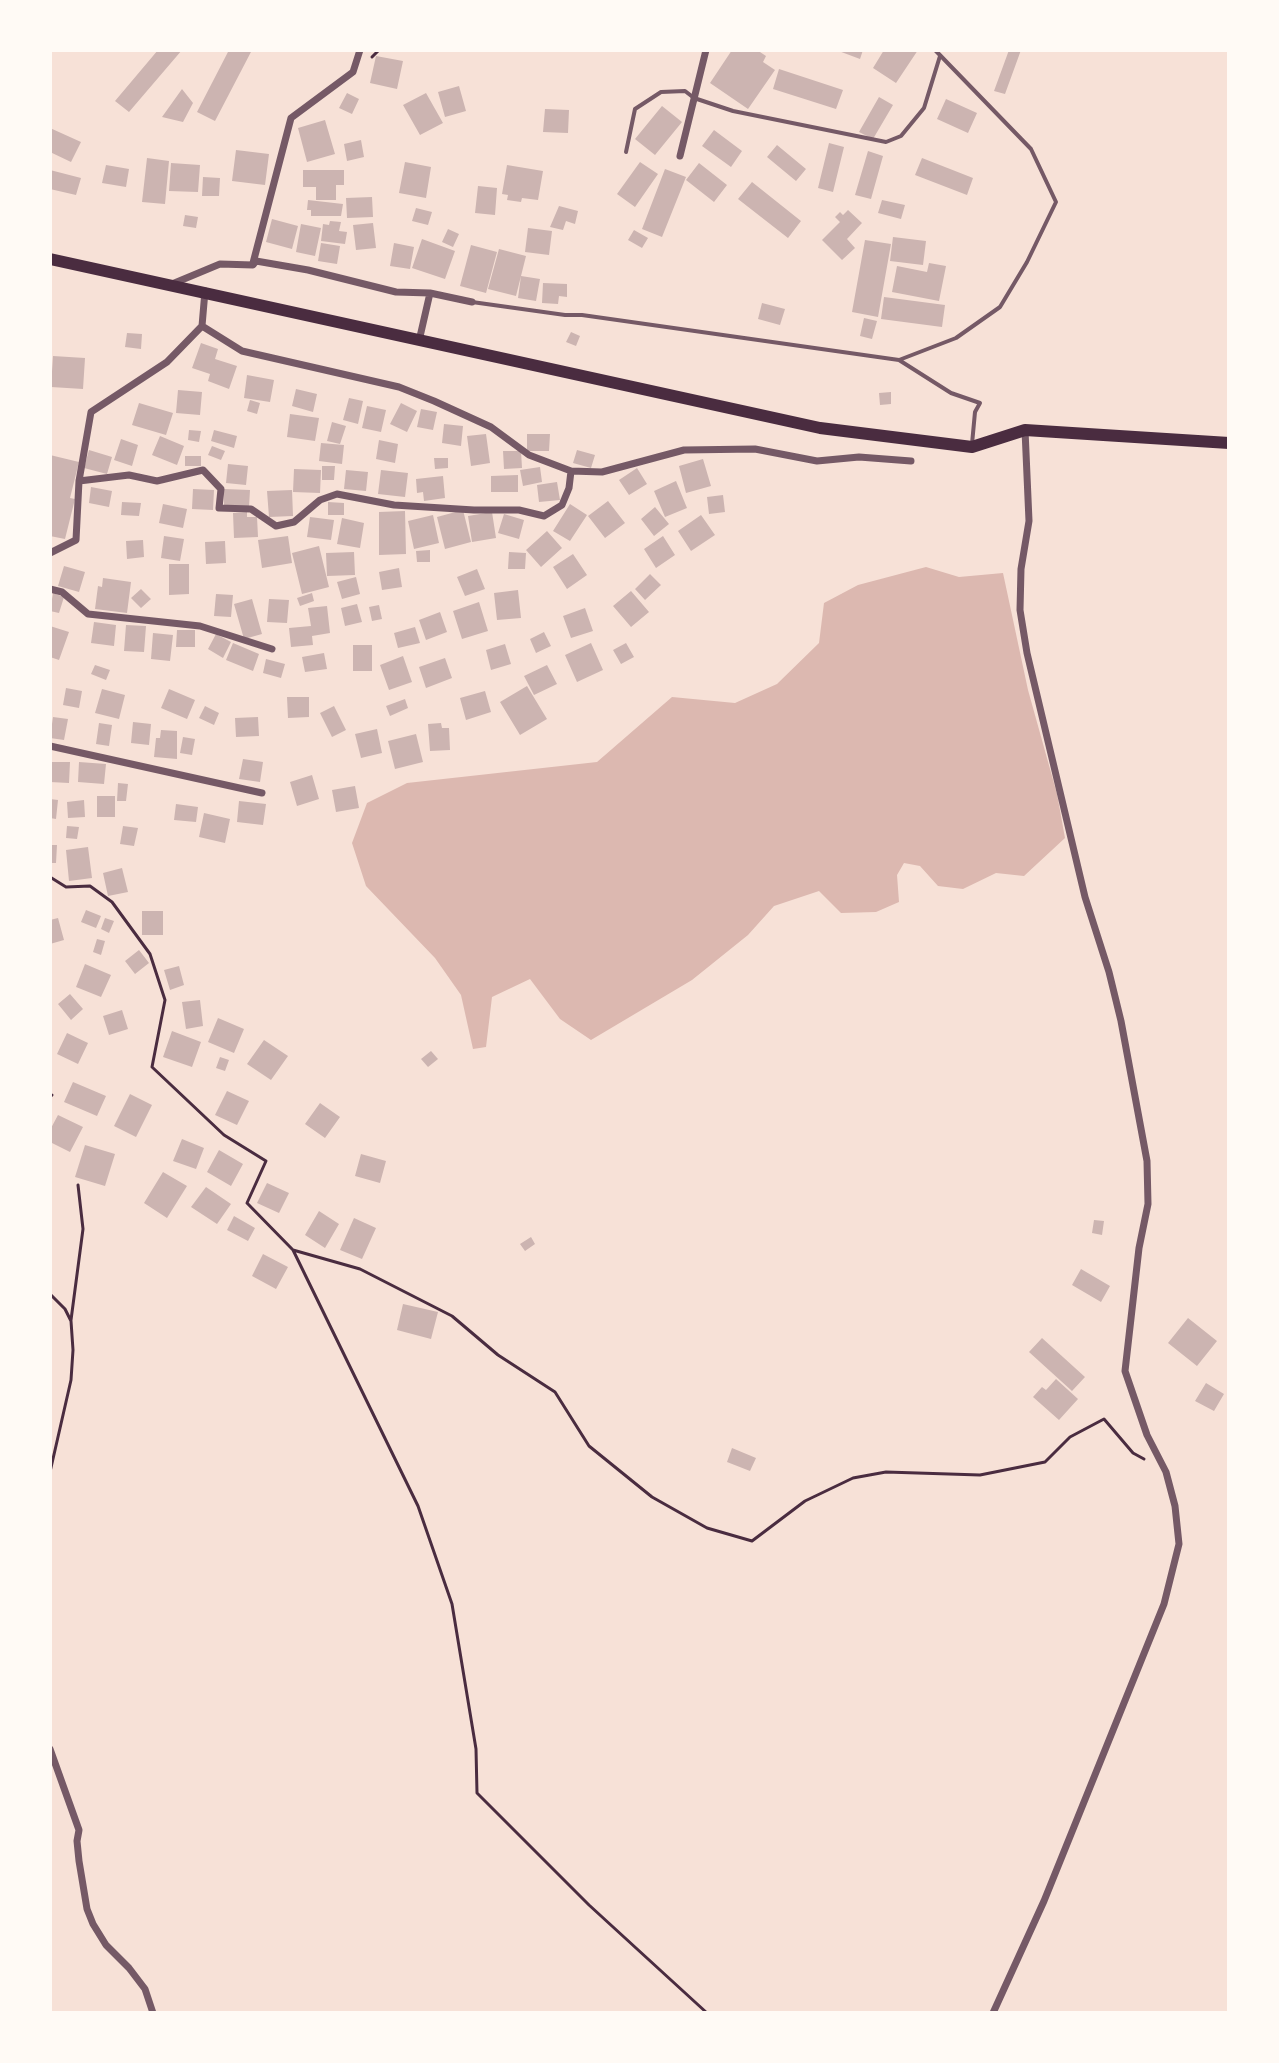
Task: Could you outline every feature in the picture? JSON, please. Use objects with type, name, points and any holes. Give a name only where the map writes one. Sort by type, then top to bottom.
[{"type":"highway","points":[[50,259],[820,428],[972,447],[1025,430],[1229,443]]},
{"type":"street","points":[[253,265],[291,118],[353,72],[360,50]]},
{"type":"street","points":[[680,156],[706,50]]},
{"type":"street","points":[[168,286],[220,264],[253,265],[256,261],[308,270],[396,292],[430,293],[472,302]]},
{"type":"street","points":[[50,553],[76,540],[79,481],[91,412],[167,362],[202,326],[205,291]]},
{"type":"street","points":[[419,341],[430,293]]},
{"type":"street","points":[[202,326],[242,351],[399,387],[491,427],[529,455],[571,471],[602,472],[684,450],[755,449],[817,461],[859,457],[911,461]]},
{"type":"street","points":[[993,2013],[1044,1901],[1164,1604],[1179,1544],[1175,1506],[1166,1472],[1147,1435],[1125,1371],[1139,1248],[1148,1204],[1147,1161],[1121,1021],[1081,882],[1033,681],[1020,610],[1021,569],[1029,521],[1025,430]]},
{"type":"street","points":[[79,481],[129,475],[157,481],[203,470],[221,489],[219,508],[251,509],[276,526],[294,522],[320,500],[337,494],[394,505],[519,510],[544,516],[562,505],[569,488],[571,471]]},
{"type":"street","points":[[50,589],[62,592],[88,614],[200,626],[272,649]]},
{"type":"street","points":[[50,746],[262,793]]},
{"type":"street","points":[[50,1749],[79,1830],[79,1861],[87,1909],[106,1945],[145,1989],[153,2013]]},
{"type":"lane","points":[[899,360],[956,338],[1000,307],[1027,262],[1056,202],[1031,149],[935,50]]},
{"type":"lane","points":[[626,152],[635,109],[661,92],[685,91],[694,98],[733,111],[886,142],[901,136],[924,108],[940,56]]},
{"type":"lane","points":[[472,302],[899,360],[951,393],[980,403],[975,412],[972,447]]},
{"type":"path","points":[[50,877],[66,887],[90,886],[112,902],[150,954],[165,1000],[152,1067],[224,1135],[266,1161],[247,1203],[293,1250],[418,1506],[452,1604],[476,1749],[477,1793],[589,1905],[707,2013]]},
{"type":"path","points":[[50,1472],[71,1380],[71,1321],[83,1229],[78,1185]]},
{"type":"path","points":[[293,1250],[360,1269],[452,1316],[498,1355],[555,1392],[589,1446],[652,1497],[707,1528],[752,1541],[805,1501],[853,1478],[886,1472],[980,1475],[1045,1462],[1070,1437],[1104,1419],[1133,1453],[1166,1472]]},
{"type":"path","points":[[50,1294],[65,1309],[71,1321]]},
{"type":"shaded area","points":[[926,567],[959,577],[1003,573],[1065,838],[1024,876],[996,873],[963,889],[938,886],[920,866],[904,863],[897,875],[899,902],[876,912],[841,913],[819,891],[774,906],[748,935],[692,980],[591,1040],[560,1019],[530,979],[492,997],[486,1047],[473,1049],[461,995],[435,958],[366,886],[352,843],[367,803],[407,783],[597,762],[672,697],[735,703],[777,684],[819,643],[824,603],[858,585]]},
{"type":"building","points":[[158,50],[182,50],[129,112],[115,101]]},
{"type":"building","points":[[229,50],[252,50],[215,121],[197,112]]},
{"type":"building","points":[[732,50],[757,50],[766,56],[763,62],[775,70],[748,109],[710,83]]},
{"type":"building","points":[[836,50],[863,50],[860,59]]},
{"type":"building","points":[[884,50],[918,50],[896,83],[873,68]]},
{"type":"building","points":[[1009,50],[1021,50],[1005,94],[994,91]]},
{"type":"building","points":[[376,56],[403,61],[397,89],[370,83]]},
{"type":"building","points":[[779,69],[843,90],[836,109],[773,89]]},
{"type":"building","points":[[459,86],[466,111],[445,117],[438,92]]},
{"type":"building","points":[[182,89],[193,103],[183,122],[162,117]]},
{"type":"building","points":[[347,93],[359,99],[352,114],[339,108]]},
{"type":"building","points":[[426,93],[443,123],[420,135],[403,105]]},
{"type":"building","points":[[879,97],[893,105],[873,139],[859,132]]},
{"type":"building","points":[[946,99],[977,113],[968,133],[937,119]]},
{"type":"building","points":[[662,106],[682,122],[655,155],[635,139]]},
{"type":"building","points":[[545,109],[569,110],[568,133],[543,132]]},
{"type":"building","points":[[325,120],[335,154],[307,162],[298,128]]},
{"type":"building","points":[[50,128],[81,142],[71,162],[50,152]]},
{"type":"building","points":[[714,130],[742,151],[731,167],[702,146]]},
{"type":"building","points":[[361,140],[364,157],[347,161],[344,144]]},
{"type":"building","points":[[829,143],[844,147],[833,192],[818,188]]},
{"type":"building","points":[[777,145],[806,169],[796,181],[767,157]]},
{"type":"building","points":[[236,150],[269,154],[265,185],[232,181]]},
{"type":"building","points":[[868,151],[883,156],[871,199],[855,195]]},
{"type":"building","points":[[147,158],[169,161],[165,204],[142,202]]},
{"type":"building","points":[[922,158],[973,178],[967,195],[915,175]]},
{"type":"building","points":[[405,162],[431,167],[426,198],[399,193]]},
{"type":"building","points":[[640,162],[658,174],[635,207],[617,194]]},
{"type":"building","points":[[171,163],[200,165],[198,192],[169,191]]},
{"type":"building","points":[[699,163],[727,185],[714,202],[686,180]]},
{"type":"building","points":[[106,165],[129,169],[126,187],[102,183]]},
{"type":"building","points":[[507,165],[543,171],[538,200],[507,200],[508,195],[502,194]]},
{"type":"building","points":[[665,169],[686,177],[662,237],[642,229]]},
{"type":"building","points":[[50,170],[81,178],[76,195],[50,189]]},
{"type":"building","points":[[303,170],[344,170],[344,185],[336,185],[336,200],[316,200],[316,187],[303,187]]},
{"type":"building","points":[[203,177],[220,178],[219,196],[202,196]]},
{"type":"building","points":[[752,182],[801,221],[788,238],[738,199]]},
{"type":"building","points":[[478,186],[497,188],[495,215],[475,213]]},
{"type":"building","points":[[372,197],[373,217],[347,218],[346,198]]},
{"type":"building","points":[[308,200],[343,204],[341,216],[311,216],[311,210],[307,210]]},
{"type":"building","points":[[882,200],[905,205],[901,219],[878,213]]},
{"type":"building","points":[[559,206],[578,211],[575,224],[566,221],[563,230],[550,227]]},
{"type":"building","points":[[416,208],[432,212],[428,225],[412,221]]},
{"type":"building","points":[[848,210],[862,223],[847,239],[855,248],[842,260],[822,240],[840,222],[835,217]]},
{"type":"building","points":[[185,215],[198,217],[196,228],[183,226]]},
{"type":"building","points":[[272,219],[298,226],[292,249],[266,242]]},
{"type":"building","points":[[330,221],[341,222],[339,231],[347,232],[345,244],[321,241],[323,224],[329,225]]},
{"type":"building","points":[[373,223],[376,248],[356,250],[353,225]]},
{"type":"building","points":[[301,224],[321,228],[315,256],[296,252]]},
{"type":"building","points":[[528,228],[552,231],[549,255],[525,252]]},
{"type":"building","points":[[448,229],[459,234],[453,247],[442,242]]},
{"type":"building","points":[[634,230],[648,238],[642,248],[628,240]]},
{"type":"building","points":[[893,237],[926,241],[923,265],[890,261]]},
{"type":"building","points":[[422,239],[455,251],[445,279],[412,268]]},
{"type":"building","points":[[865,240],[891,244],[878,317],[852,312]]},
{"type":"building","points":[[321,243],[340,246],[337,264],[318,261]]},
{"type":"building","points":[[394,243],[414,247],[410,269],[390,266]]},
{"type":"building","points":[[471,245],[497,252],[486,293],[460,286]]},
{"type":"building","points":[[499,249],[526,256],[516,296],[488,289]]},
{"type":"building","points":[[929,263],[946,266],[939,301],[892,292],[897,266],[927,272]]},
{"type":"building","points":[[521,276],[540,279],[536,301],[518,298]]},
{"type":"building","points":[[543,283],[567,284],[567,297],[559,296],[558,304],[542,303]]},
{"type":"building","points":[[884,297],[945,305],[942,327],[881,319]]},
{"type":"building","points":[[762,303],[785,309],[780,325],[758,319]]},
{"type":"building","points":[[864,318],[877,321],[872,339],[860,336]]},
{"type":"building","points":[[571,332],[580,336],[576,346],[566,342]]},
{"type":"building","points":[[127,333],[142,334],[141,349],[125,347]]},
{"type":"building","points":[[201,343],[218,349],[215,359],[237,366],[229,389],[208,381],[210,374],[192,368]]},
{"type":"building","points":[[53,356],[85,358],[83,389],[51,387]]},
{"type":"building","points":[[247,375],[274,380],[270,402],[244,398]]},
{"type":"building","points":[[296,389],[317,394],[313,412],[292,406]]},
{"type":"building","points":[[178,390],[202,392],[200,415],[176,413]]},
{"type":"building","points":[[891,392],[891,404],[880,405],[879,393]]},
{"type":"building","points":[[349,398],[363,401],[358,424],[343,420]]},
{"type":"building","points":[[250,400],[260,403],[257,414],[247,411]]},
{"type":"building","points":[[139,403],[173,413],[166,435],[132,425]]},
{"type":"building","points":[[401,403],[417,411],[407,432],[390,424]]},
{"type":"building","points":[[367,406],[386,410],[381,432],[362,428]]},
{"type":"building","points":[[421,409],[437,412],[433,430],[417,427]]},
{"type":"building","points":[[290,414],[319,418],[315,441],[287,437]]},
{"type":"building","points":[[332,422],[346,426],[340,444],[327,441]]},
{"type":"building","points":[[444,424],[463,426],[461,446],[442,443]]},
{"type":"building","points":[[189,430],[201,431],[199,442],[188,440]]},
{"type":"building","points":[[214,430],[237,436],[234,448],[211,441]]},
{"type":"building","points":[[486,434],[490,463],[471,466],[467,436]]},
{"type":"building","points":[[527,434],[550,434],[549,451],[527,451]]},
{"type":"building","points":[[160,436],[184,446],[177,465],[152,455]]},
{"type":"building","points":[[121,439],[138,445],[132,466],[114,460]]},
{"type":"building","points":[[379,440],[398,444],[395,463],[376,459]]},
{"type":"building","points":[[321,443],[344,445],[342,464],[319,461]]},
{"type":"building","points":[[212,446],[225,451],[221,460],[208,455]]},
{"type":"building","points":[[89,450],[112,457],[107,474],[84,468]]},
{"type":"building","points":[[577,450],[595,455],[591,468],[573,463]]},
{"type":"building","points":[[503,451],[521,451],[522,468],[504,469]]},
{"type":"building","points":[[50,455],[79,462],[70,498],[75,499],[65,539],[50,536]]},
{"type":"building","points":[[185,456],[201,456],[201,466],[185,466]]},
{"type":"building","points":[[434,458],[448,458],[448,468],[435,469]]},
{"type":"building","points":[[703,459],[711,486],[686,493],[679,466]]},
{"type":"building","points":[[228,464],[248,466],[246,485],[226,483]]},
{"type":"building","points":[[322,466],[335,466],[334,480],[322,480]]},
{"type":"building","points":[[540,467],[542,482],[523,486],[520,470]]},
{"type":"building","points":[[637,468],[647,484],[629,495],[619,480]]},
{"type":"building","points":[[294,469],[321,470],[320,493],[293,492]]},
{"type":"building","points":[[346,470],[368,472],[366,491],[344,489]]},
{"type":"building","points":[[381,470],[408,473],[405,497],[378,494]]},
{"type":"building","points":[[518,475],[518,492],[491,492],[491,476]]},
{"type":"building","points":[[443,476],[445,498],[424,501],[423,492],[417,493],[416,479]]},
{"type":"building","points":[[676,481],[687,508],[665,517],[654,491]]},
{"type":"building","points":[[557,482],[560,500],[539,502],[537,485]]},
{"type":"building","points":[[91,487],[112,491],[109,507],[89,503]]},
{"type":"building","points":[[193,489],[214,490],[213,510],[192,509]]},
{"type":"building","points":[[224,489],[250,490],[249,507],[224,506]]},
{"type":"building","points":[[292,490],[293,516],[269,517],[267,491]]},
{"type":"building","points":[[723,495],[725,512],[709,514],[707,497]]},
{"type":"building","points":[[608,501],[625,523],[605,538],[588,516]]},
{"type":"building","points":[[122,502],[141,503],[139,516],[121,515]]},
{"type":"building","points":[[328,502],[344,503],[344,515],[328,515]]},
{"type":"building","points":[[163,504],[187,509],[183,528],[159,523]]},
{"type":"building","points":[[570,504],[587,515],[570,541],[553,531]]},
{"type":"building","points":[[655,507],[669,524],[654,536],[641,519]]},
{"type":"building","points":[[463,510],[471,542],[445,549],[437,517]]},
{"type":"building","points":[[405,511],[406,554],[379,555],[379,512]]},
{"type":"building","points":[[247,512],[247,517],[257,517],[258,537],[234,538],[233,513]]},
{"type":"building","points":[[492,512],[496,538],[472,542],[468,516]]},
{"type":"building","points":[[504,514],[524,520],[519,539],[498,533]]},
{"type":"building","points":[[433,515],[439,543],[414,549],[408,521]]},
{"type":"building","points":[[701,515],[715,535],[691,551],[678,531]]},
{"type":"building","points":[[310,517],[334,520],[331,540],[307,537]]},
{"type":"building","points":[[342,518],[364,523],[360,548],[337,544]]},
{"type":"building","points":[[547,531],[562,548],[541,567],[526,550]]},
{"type":"building","points":[[164,536],[184,539],[180,561],[161,558]]},
{"type":"building","points":[[288,536],[292,563],[262,568],[258,540]]},
{"type":"building","points":[[663,536],[675,555],[656,568],[644,549]]},
{"type":"building","points":[[143,540],[144,557],[127,559],[126,541]]},
{"type":"building","points":[[225,541],[226,563],[206,564],[205,542]]},
{"type":"building","points":[[319,546],[329,587],[302,594],[292,553]]},
{"type":"building","points":[[430,550],[430,562],[417,562],[416,551]]},
{"type":"building","points":[[354,552],[355,575],[327,576],[326,553]]},
{"type":"building","points":[[509,552],[526,553],[525,569],[508,569]]},
{"type":"building","points":[[573,554],[587,575],[567,589],[553,567]]},
{"type":"building","points":[[169,564],[189,564],[189,594],[169,595]]},
{"type":"building","points":[[64,566],[85,572],[79,592],[58,586]]},
{"type":"building","points":[[399,568],[402,587],[382,590],[379,572]]},
{"type":"building","points":[[477,569],[485,589],[465,596],[457,577]]},
{"type":"building","points":[[650,574],[661,585],[645,600],[635,589]]},
{"type":"building","points":[[356,577],[360,594],[342,599],[337,582]]},
{"type":"building","points":[[103,578],[131,582],[127,613],[95,609],[98,586],[102,587]]},
{"type":"building","points":[[141,589],[151,599],[141,608],[131,598]]},
{"type":"building","points":[[518,590],[521,618],[497,620],[494,593]]},
{"type":"building","points":[[631,591],[649,612],[631,627],[613,606]]},
{"type":"building","points":[[53,593],[64,597],[59,613],[50,611]]},
{"type":"building","points":[[312,593],[314,601],[300,606],[297,598]]},
{"type":"building","points":[[216,594],[233,595],[231,617],[214,616]]},
{"type":"building","points":[[252,599],[262,634],[244,639],[234,604]]},
{"type":"building","points":[[269,599],[289,600],[287,623],[267,622]]},
{"type":"building","points":[[479,602],[488,631],[462,639],[453,611]]},
{"type":"building","points":[[357,604],[362,622],[345,626],[341,608]]},
{"type":"building","points":[[379,605],[382,619],[372,621],[369,607]]},
{"type":"building","points":[[327,606],[330,633],[312,636],[313,645],[291,647],[289,628],[311,626],[308,608]]},
{"type":"building","points":[[585,608],[593,631],[571,638],[563,616]]},
{"type":"building","points":[[440,612],[447,632],[426,640],[419,620]]},
{"type":"building","points":[[94,622],[116,625],[114,646],[91,643]]},
{"type":"building","points":[[126,625],[146,626],[144,652],[124,651]]},
{"type":"building","points":[[50,626],[69,632],[59,660],[50,657]]},
{"type":"building","points":[[415,627],[420,643],[398,648],[394,633]]},
{"type":"building","points":[[177,630],[195,630],[195,647],[176,647]]},
{"type":"building","points":[[544,632],[551,646],[536,653],[530,639]]},
{"type":"building","points":[[153,633],[173,635],[170,661],[151,659]]},
{"type":"building","points":[[216,634],[231,642],[223,658],[208,649]]},
{"type":"building","points":[[233,643],[259,654],[253,671],[226,660]]},
{"type":"building","points":[[591,643],[603,670],[577,682],[565,655]]},
{"type":"building","points":[[626,643],[634,657],[621,664],[613,650]]},
{"type":"building","points":[[505,644],[511,664],[491,670],[486,650]]},
{"type":"building","points":[[353,645],[372,645],[372,671],[353,671]]},
{"type":"building","points":[[324,653],[327,669],[305,672],[302,657]]},
{"type":"building","points":[[403,656],[412,682],[389,690],[380,665]]},
{"type":"building","points":[[445,658],[452,678],[426,688],[419,667]]},
{"type":"building","points":[[266,659],[285,664],[281,678],[263,673]]},
{"type":"building","points":[[95,665],[110,670],[106,680],[91,674]]},
{"type":"building","points":[[547,665],[557,684],[534,695],[524,676]]},
{"type":"building","points":[[527,686],[547,719],[520,735],[500,702]]},
{"type":"building","points":[[66,688],[82,691],[79,708],[63,705]]},
{"type":"building","points":[[102,689],[125,695],[119,719],[95,713]]},
{"type":"building","points":[[169,689],[195,700],[187,719],[161,708]]},
{"type":"building","points":[[485,691],[491,712],[466,720],[460,698]]},
{"type":"building","points":[[287,697],[309,697],[309,717],[288,718]]},
{"type":"building","points":[[405,699],[408,708],[390,716],[386,706]]},
{"type":"building","points":[[205,706],[219,713],[214,725],[199,718]]},
{"type":"building","points":[[334,706],[346,730],[332,737],[320,713]]},
{"type":"building","points":[[53,717],[68,719],[64,740],[50,738]]},
{"type":"building","points":[[258,717],[259,736],[236,737],[235,718]]},
{"type":"building","points":[[133,722],[151,724],[149,745],[131,743]]},
{"type":"building","points":[[99,723],[112,725],[109,746],[96,744]]},
{"type":"building","points":[[441,723],[442,728],[449,728],[450,750],[430,751],[428,724]]},
{"type":"building","points":[[377,729],[382,753],[361,758],[355,734]]},
{"type":"building","points":[[161,730],[177,731],[177,759],[154,757],[156,738],[160,738]]},
{"type":"building","points":[[416,734],[423,762],[395,769],[388,741]]},
{"type":"building","points":[[183,737],[195,739],[192,755],[180,753]]},
{"type":"building","points":[[243,759],[263,762],[260,782],[239,779]]},
{"type":"building","points":[[50,762],[70,762],[69,783],[50,782]]},
{"type":"building","points":[[79,762],[106,764],[104,784],[78,782]]},
{"type":"building","points":[[312,775],[319,799],[297,806],[290,782]]},
{"type":"building","points":[[118,783],[128,784],[126,801],[117,801]]},
{"type":"building","points":[[355,786],[359,808],[336,812],[332,790]]},
{"type":"building","points":[[97,796],[115,796],[115,817],[97,817]]},
{"type":"building","points":[[50,799],[58,800],[56,819],[50,818]]},
{"type":"building","points":[[84,800],[85,817],[68,818],[67,802]]},
{"type":"building","points":[[239,801],[266,804],[263,825],[237,822]]},
{"type":"building","points":[[176,804],[198,807],[196,822],[174,820]]},
{"type":"building","points":[[204,813],[230,819],[225,843],[199,837]]},
{"type":"building","points":[[67,826],[79,827],[77,839],[66,838]]},
{"type":"building","points":[[123,826],[138,828],[134,846],[120,844]]},
{"type":"building","points":[[50,845],[57,845],[56,863],[50,863]]},
{"type":"building","points":[[88,847],[92,878],[69,881],[66,850]]},
{"type":"building","points":[[122,868],[128,892],[108,896],[103,873]]},
{"type":"building","points":[[86,910],[101,916],[96,928],[81,922]]},
{"type":"building","points":[[142,911],[163,911],[163,935],[142,935]]},
{"type":"building","points":[[58,918],[64,940],[50,944],[50,920]]},
{"type":"building","points":[[105,918],[114,921],[109,933],[101,929]]},
{"type":"building","points":[[97,939],[105,941],[101,955],[93,952]]},
{"type":"building","points":[[139,950],[149,963],[135,974],[125,961]]},
{"type":"building","points":[[85,964],[111,975],[101,997],[76,987]]},
{"type":"building","points":[[179,966],[184,985],[170,990],[164,970]]},
{"type":"building","points":[[70,994],[83,1009],[71,1020],[58,1004]]},
{"type":"building","points":[[200,1000],[203,1026],[186,1029],[182,1002]]},
{"type":"building","points":[[122,1010],[128,1029],[109,1035],[103,1016]]},
{"type":"building","points":[[218,1018],[244,1029],[234,1053],[208,1042]]},
{"type":"building","points":[[172,1031],[201,1042],[192,1067],[163,1057]]},
{"type":"building","points":[[67,1033],[88,1043],[78,1064],[57,1054]]},
{"type":"building","points":[[264,1040],[288,1056],[271,1080],[247,1064]]},
{"type":"building","points":[[431,1051],[438,1059],[428,1067],[421,1059]]},
{"type":"building","points":[[220,1057],[229,1060],[225,1071],[216,1068]]},
{"type":"building","points":[[73,1082],[106,1096],[97,1116],[64,1102]]},
{"type":"building","points":[[227,1091],[249,1101],[237,1125],[215,1115]]},
{"type":"building","points":[[130,1094],[152,1105],[136,1137],[114,1126]]},
{"type":"building","points":[[320,1103],[340,1117],[325,1138],[305,1124]]},
{"type":"building","points":[[58,1115],[83,1127],[70,1152],[50,1142],[50,1130]]},
{"type":"building","points":[[182,1139],[204,1148],[196,1169],[173,1161]]},
{"type":"building","points":[[85,1145],[115,1154],[105,1186],[75,1177]]},
{"type":"building","points":[[219,1150],[243,1164],[231,1186],[207,1172]]},
{"type":"building","points":[[361,1154],[386,1161],[380,1183],[355,1176]]},
{"type":"building","points":[[163,1172],[187,1186],[167,1218],[144,1203]]},
{"type":"building","points":[[267,1183],[289,1193],[279,1213],[257,1203]]},
{"type":"building","points":[[206,1187],[231,1204],[217,1224],[191,1207]]},
{"type":"building","points":[[319,1211],[339,1224],[325,1248],[305,1235]]},
{"type":"building","points":[[234,1216],[255,1228],[248,1241],[227,1230]]},
{"type":"building","points":[[354,1218],[376,1228],[362,1259],[340,1250]]},
{"type":"building","points":[[1094,1220],[1104,1221],[1102,1235],[1092,1233]]},
{"type":"building","points":[[531,1237],[535,1244],[525,1251],[520,1244]]},
{"type":"building","points":[[263,1254],[288,1267],[276,1289],[252,1276]]},
{"type":"building","points":[[1081,1269],[1110,1286],[1101,1302],[1072,1285]]},
{"type":"building","points":[[403,1304],[438,1312],[431,1339],[397,1330]]},
{"type":"building","points":[[1188,1318],[1217,1341],[1197,1366],[1168,1343]]},
{"type":"building","points":[[1042,1338],[1085,1377],[1072,1391],[1029,1352]]},
{"type":"building","points":[[1056,1379],[1078,1399],[1059,1420],[1033,1397],[1042,1387],[1046,1390]]},
{"type":"building","points":[[1206,1383],[1224,1394],[1214,1411],[1195,1401]]},
{"type":"building","points":[[732,1448],[756,1458],[750,1471],[727,1462]]}]
